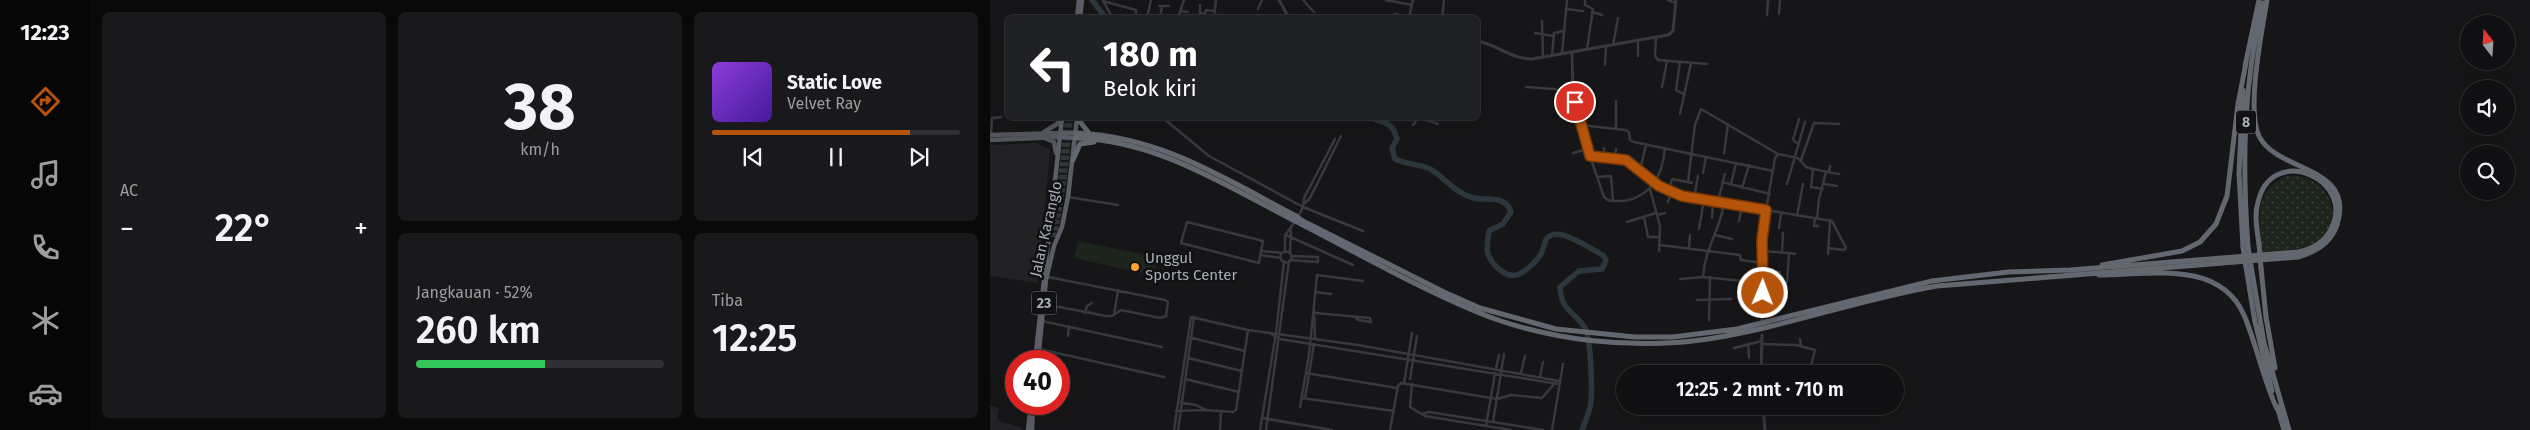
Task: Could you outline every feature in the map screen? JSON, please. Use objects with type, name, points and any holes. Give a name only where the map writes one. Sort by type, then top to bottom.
[{"type":"highway","name":"8","points":[[2259,0],[2246,63],[2238,173],[2248,266],[2284,430]]},
{"type":"highway","name":"8","points":[[2246,246],[2244,170],[2246,115],[2254,50],[2266,0]]},
{"type":"highway","points":[[2069,272],[2291,258],[2314,252],[2331,237],[2340,213],[2338,198],[2332,187],[2315,172],[2274,153],[2263,144],[2256,130],[2255,89],[2266,0]]},
{"type":"highway","points":[[1078,15],[1080,1]]},
{"type":"highway","points":[[2069,272],[2177,253],[2196,245],[2212,231],[2220,218],[2227,196],[2237,112],[2246,63]]},
{"type":"highway","name":"Jalan Karanglo","points":[[1039,349],[1042,304],[1052,246],[1055,180],[1062,120]]},
{"type":"highway","name":"Jalan Karanglo","points":[[1037,350],[1042,304],[1052,246],[1062,227],[1068,197],[1077,120]]},
{"type":"highway","points":[[1078,120],[1089,134]]},
{"type":"highway","points":[[1075,136],[1089,134],[1134,140],[1173,153],[1294,218]]},
{"type":"highway","points":[[1060,135],[1127,144],[1183,164],[1302,222],[1444,297],[1478,312],[1518,326],[1610,339],[1676,342],[1707,339],[1760,329],[1919,289],[2069,272],[2290,254],[2306,250],[2324,239],[2335,220],[2334,200],[2326,187],[2314,176],[2295,171],[2284,172],[2270,180],[2258,200],[2256,214],[2259,244],[2261,268],[2269,335],[2280,408]]},
{"type":"highway","points":[[1073,160],[1080,144],[1096,142],[1125,146],[1183,164]]},
{"type":"highway","name":"23","points":[[1052,246],[1053,237]]},
{"type":"highway","points":[[1610,339],[1673,337],[1716,332],[1932,281],[2008,272],[2187,274],[2206,278],[2221,286],[2236,302],[2244,315],[2265,381],[2280,408]]},
{"type":"highway","name":"8","points":[[2280,408],[2289,430]]},
{"type":"highway","points":[[1028,430],[1030,415]]},
{"type":"highway","points":[[1032,415],[1032,430]]},
{"type":"main road","points":[[1040,135],[1060,120]]},
{"type":"main road","points":[[1040,135],[1052,139],[1056,146],[1055,180]]},
{"type":"main road","points":[[990,137],[1060,135]]},
{"type":"street","points":[[1102,0],[1113,5],[1136,10],[1136,15]]},
{"type":"street","points":[[1102,0],[1112,15]]},
{"type":"street","points":[[1147,15],[1151,0]]},
{"type":"street","points":[[1179,15],[1184,0]]},
{"type":"street","points":[[1214,15],[1216,0]]},
{"type":"street","points":[[1258,9],[1262,0]]},
{"type":"street","points":[[1280,0],[1287,15]]},
{"type":"street","points":[[1303,0],[1314,12]]},
{"type":"street","points":[[1386,0],[1412,5]]},
{"type":"street","points":[[1410,15],[1413,0]]},
{"type":"street","points":[[1442,15],[1444,0]]},
{"type":"street","points":[[1562,54],[1567,0]]},
{"type":"street","points":[[1585,0],[1585,5],[1592,8],[1587,50]]},
{"type":"street","points":[[1480,41],[1493,44],[1519,58],[1552,56],[1656,37],[1672,32],[1676,2],[1668,0]]},
{"type":"street","points":[[1767,15],[1768,0]]},
{"type":"street","points":[[1779,14],[1780,0]]},
{"type":"street","points":[[1110,12],[1113,5]]},
{"type":"street","points":[[1200,5],[1200,13],[1205,14],[1207,10],[1214,11]]},
{"type":"street","points":[[1160,15],[1160,6],[1169,6]]},
{"type":"street","points":[[1566,10],[1583,11]]},
{"type":"street","points":[[1180,11],[1188,12]]},
{"type":"street","points":[[1592,12],[1602,15]]},
{"type":"street","points":[[1396,14],[1400,15]]},
{"type":"street","points":[[1613,45],[1618,18]]},
{"type":"street","points":[[1542,21],[1543,57]]},
{"type":"street","points":[[1552,56],[1553,36],[1556,31],[1563,31]]},
{"type":"street","points":[[1535,33],[1553,36]]},
{"type":"street","points":[[1656,37],[1656,58],[1666,61],[1707,64]]},
{"type":"street","points":[[1638,40],[1638,56]]},
{"type":"street","points":[[1606,46],[1606,65]]},
{"type":"street","points":[[1572,52],[1573,94],[1587,149],[1604,197],[1612,201],[1632,198],[1650,189],[1663,164],[1665,148]]},
{"type":"street","points":[[1662,87],[1666,61]]},
{"type":"street","points":[[1680,62],[1676,90],[1685,94]]},
{"type":"street","points":[[1680,114],[1691,63]]},
{"type":"street","points":[[1526,88],[1554,89],[1591,96]]},
{"type":"street","points":[[1616,102],[1616,129]]},
{"type":"street","points":[[1560,117],[1588,108]]},
{"type":"street","points":[[1688,182],[1698,114],[1701,108],[1778,154],[1796,157],[1802,160],[1805,166],[1813,169],[1839,174]]},
{"type":"street","points":[[990,137],[992,118],[1001,117]]},
{"type":"street","points":[[1799,119],[1793,140],[1799,144]]},
{"type":"street","points":[[1165,120],[1209,156],[1303,207],[1363,231]]},
{"type":"street","points":[[1413,125],[1417,120]]},
{"type":"street","points":[[1425,120],[1438,124]]},
{"type":"street","points":[[1788,184],[1806,122]]},
{"type":"street","points":[[1802,160],[1814,123],[1839,124]]},
{"type":"street","points":[[1724,154],[1728,124]]},
{"type":"street","points":[[1580,125],[1628,131],[1632,142],[1773,171]]},
{"type":"street","points":[[1281,258],[1286,235],[1308,201],[1341,136]]},
{"type":"street","points":[[1305,203],[1304,198],[1335,139]]},
{"type":"street","points":[[1640,171],[1646,145]]},
{"type":"street","points":[[1604,148],[1604,157]]},
{"type":"street","points":[[1572,153],[1587,149]]},
{"type":"street","points":[[1615,158],[1616,149]]},
{"type":"street","points":[[1762,320],[1763,251],[1766,210],[1778,154]]},
{"type":"street","points":[[1590,156],[1622,159],[1654,183],[1670,192],[1781,214],[1830,220],[1834,223],[1846,248],[1844,250],[1828,248]]},
{"type":"street","points":[[1703,173],[1706,157]]},
{"type":"street","points":[[1622,159],[1622,165]]},
{"type":"street","points":[[1730,184],[1736,162]]},
{"type":"street","points":[[1742,188],[1749,165]]},
{"type":"street","points":[[1818,226],[1814,226],[1819,199],[1830,166]]},
{"type":"street","points":[[1320,168],[1324,170]]},
{"type":"street","points":[[1813,169],[1810,187],[1823,190]]},
{"type":"street","points":[[1718,201],[1724,174]]},
{"type":"street","points":[[1597,177],[1611,176],[1612,201]]},
{"type":"street","points":[[1694,198],[1698,176]]},
{"type":"street","points":[[1668,202],[1672,179],[1692,183]]},
{"type":"street","points":[[1722,182],[1738,184],[1742,188],[1770,194]]},
{"type":"street","points":[[1797,216],[1803,184]]},
{"type":"street","points":[[1825,184],[1837,186]]},
{"type":"street","points":[[1650,189],[1657,214],[1660,237],[1659,251]]},
{"type":"street","points":[[1068,197],[1118,206]]},
{"type":"street","points":[[1699,229],[1704,199]]},
{"type":"street","points":[[1712,200],[1712,218]]},
{"type":"street","points":[[1703,277],[1706,252],[1720,224],[1724,202]]},
{"type":"street","points":[[1739,220],[1742,205]]},
{"type":"street","points":[[1627,222],[1665,213]]},
{"type":"street","points":[[1779,228],[1781,214]]},
{"type":"street","points":[[1644,217],[1648,236],[1660,237]]},
{"type":"street","points":[[1828,254],[1830,220]]},
{"type":"street","points":[[1187,222],[1263,241],[1261,253],[1259,263],[1181,243],[1187,222]]},
{"type":"street","points":[[1266,430],[1291,254],[1291,230]]},
{"type":"street","points":[[1782,252],[1783,233]]},
{"type":"street","points":[[1286,235],[1353,265]]},
{"type":"street","points":[[1689,249],[1690,235]]},
{"type":"street","points":[[1715,235],[1732,239]]},
{"type":"street","points":[[1660,245],[1740,255],[1742,260],[1763,263]]},
{"type":"street","points":[[1261,253],[1281,258],[1284,261],[1318,262],[1318,257],[1322,250]]},
{"type":"street","points":[[1763,251],[1794,254]]},
{"type":"street","points":[[1261,253],[1283,252],[1318,257]]},
{"type":"street","points":[[1787,282],[1789,253]]},
{"type":"street","points":[[1260,430],[1276,333],[1284,261]]},
{"type":"street","points":[[1763,270],[1780,272]]},
{"type":"street","points":[[1300,407],[1311,355],[1313,308],[1318,275],[1364,281]]},
{"type":"street","points":[[1047,277],[1118,290],[1168,302],[1164,318],[1115,308]]},
{"type":"street","points":[[1709,320],[1710,277]]},
{"type":"street","points":[[1680,279],[1710,277],[1763,283]]},
{"type":"street","points":[[1744,307],[1748,282]]},
{"type":"street","points":[[1762,303],[1774,303],[1774,307],[1784,305],[1786,286]]},
{"type":"street","points":[[1114,315],[1118,290]]},
{"type":"street","points":[[1315,292],[1332,294]]},
{"type":"street","points":[[1697,300],[1731,299]]},
{"type":"street","points":[[1085,313],[1087,306],[1092,303]]},
{"type":"street","points":[[1042,304],[1109,316],[1121,310]]},
{"type":"street","points":[[1314,313],[1370,318],[1371,321],[1358,320],[1355,317]]},
{"type":"street","points":[[1176,430],[1184,357],[1194,317],[1271,334],[1313,338],[1502,369],[1540,377],[1557,383]]},
{"type":"street","points":[[1042,321],[1162,347]]},
{"type":"street","points":[[1068,336],[1069,326]]},
{"type":"street","points":[[1178,411],[1206,410],[1233,412],[1236,410],[1248,330]]},
{"type":"street","points":[[1404,383],[1412,333]]},
{"type":"street","points":[[1271,334],[1275,338],[1280,339],[1557,383]]},
{"type":"street","points":[[1761,365],[1762,335]]},
{"type":"street","points":[[1410,379],[1417,336]]},
{"type":"street","points":[[1188,337],[1245,350]]},
{"type":"street","points":[[1183,379],[1188,358],[1188,337]]},
{"type":"street","points":[[1800,339],[1801,346]]},
{"type":"street","points":[[1734,348],[1762,343],[1815,349],[1811,365]]},
{"type":"street","points":[[1748,344],[1749,358]]},
{"type":"street","points":[[1039,349],[1044,350]]},
{"type":"street","points":[[1389,356],[1390,351]]},
{"type":"street","points":[[1493,422],[1504,354]]},
{"type":"street","points":[[1486,426],[1499,355]]},
{"type":"street","points":[[1070,356],[1164,377]]},
{"type":"street","points":[[1521,373],[1525,356]]},
{"type":"street","points":[[1184,357],[1242,371]]},
{"type":"street","points":[[1540,377],[1543,362]]},
{"type":"street","points":[[1552,430],[1557,383],[1563,364]]},
{"type":"street","points":[[1308,373],[1397,388]]},
{"type":"street","points":[[1183,379],[1239,392]]},
{"type":"street","points":[[1390,430],[1399,384],[1412,384],[1497,399],[1511,395],[1542,398],[1557,383]]},
{"type":"street","points":[[1412,384],[1410,407],[1422,414],[1511,430]]},
{"type":"street","points":[[1303,398],[1394,412]]},
{"type":"street","points":[[1180,402],[1206,410]]},
{"type":"street","points":[[1220,430],[1221,411]]},
{"type":"street","points":[[1422,414],[1429,412],[1543,430]]},
{"type":"street","points":[[1764,415],[1765,430]]},
{"type":"street","points":[[1262,418],[1332,430]]},
{"type":"shaded area","points":[[1036,143],[1050,150],[1038,283],[990,276],[990,145]]},
{"type":"shaded area","points":[[2287,176],[2302,177],[2314,182],[2324,190],[2330,200],[2333,211],[2331,223],[2326,233],[2316,242],[2303,248],[2262,252],[2259,219],[2263,198],[2268,189]]},
{"type":"shaded area","name":"Unggul Sports Center","points":[[1078,241],[1158,257],[1154,276],[1074,258]]},
{"type":"shaded area","points":[[990,406],[999,408],[997,420],[1023,428],[1023,430],[990,430]]},
{"type":"waterway","points":[[1092,0],[1104,15]]},
{"type":"waterway","points":[[1377,120],[1388,124],[1393,129],[1397,139],[1392,148],[1395,159],[1432,170],[1457,190],[1468,196],[1501,201],[1509,207],[1511,212],[1503,224],[1489,231],[1487,243],[1487,252],[1490,259],[1497,268],[1507,274],[1516,275],[1527,269],[1539,257],[1549,236],[1557,234],[1564,235],[1586,245],[1604,256],[1606,261],[1602,269],[1579,271],[1560,287],[1565,306],[1581,322],[1589,341],[1591,401],[1582,430]]},
{"type":"tunnel","points":[[1051,237],[1058,201],[1067,120]]},
{"type":"tunnel","points":[[1055,237],[1065,176],[1071,120]]},
{"type":"place","name":"Unggul Sports Center","points":[[1135,267]]},
{"type":"route","points":[[1575,102],[1590,156],[1626,160],[1659,186],[1682,196],[1766,210],[1762,240],[1763,293]]}]
